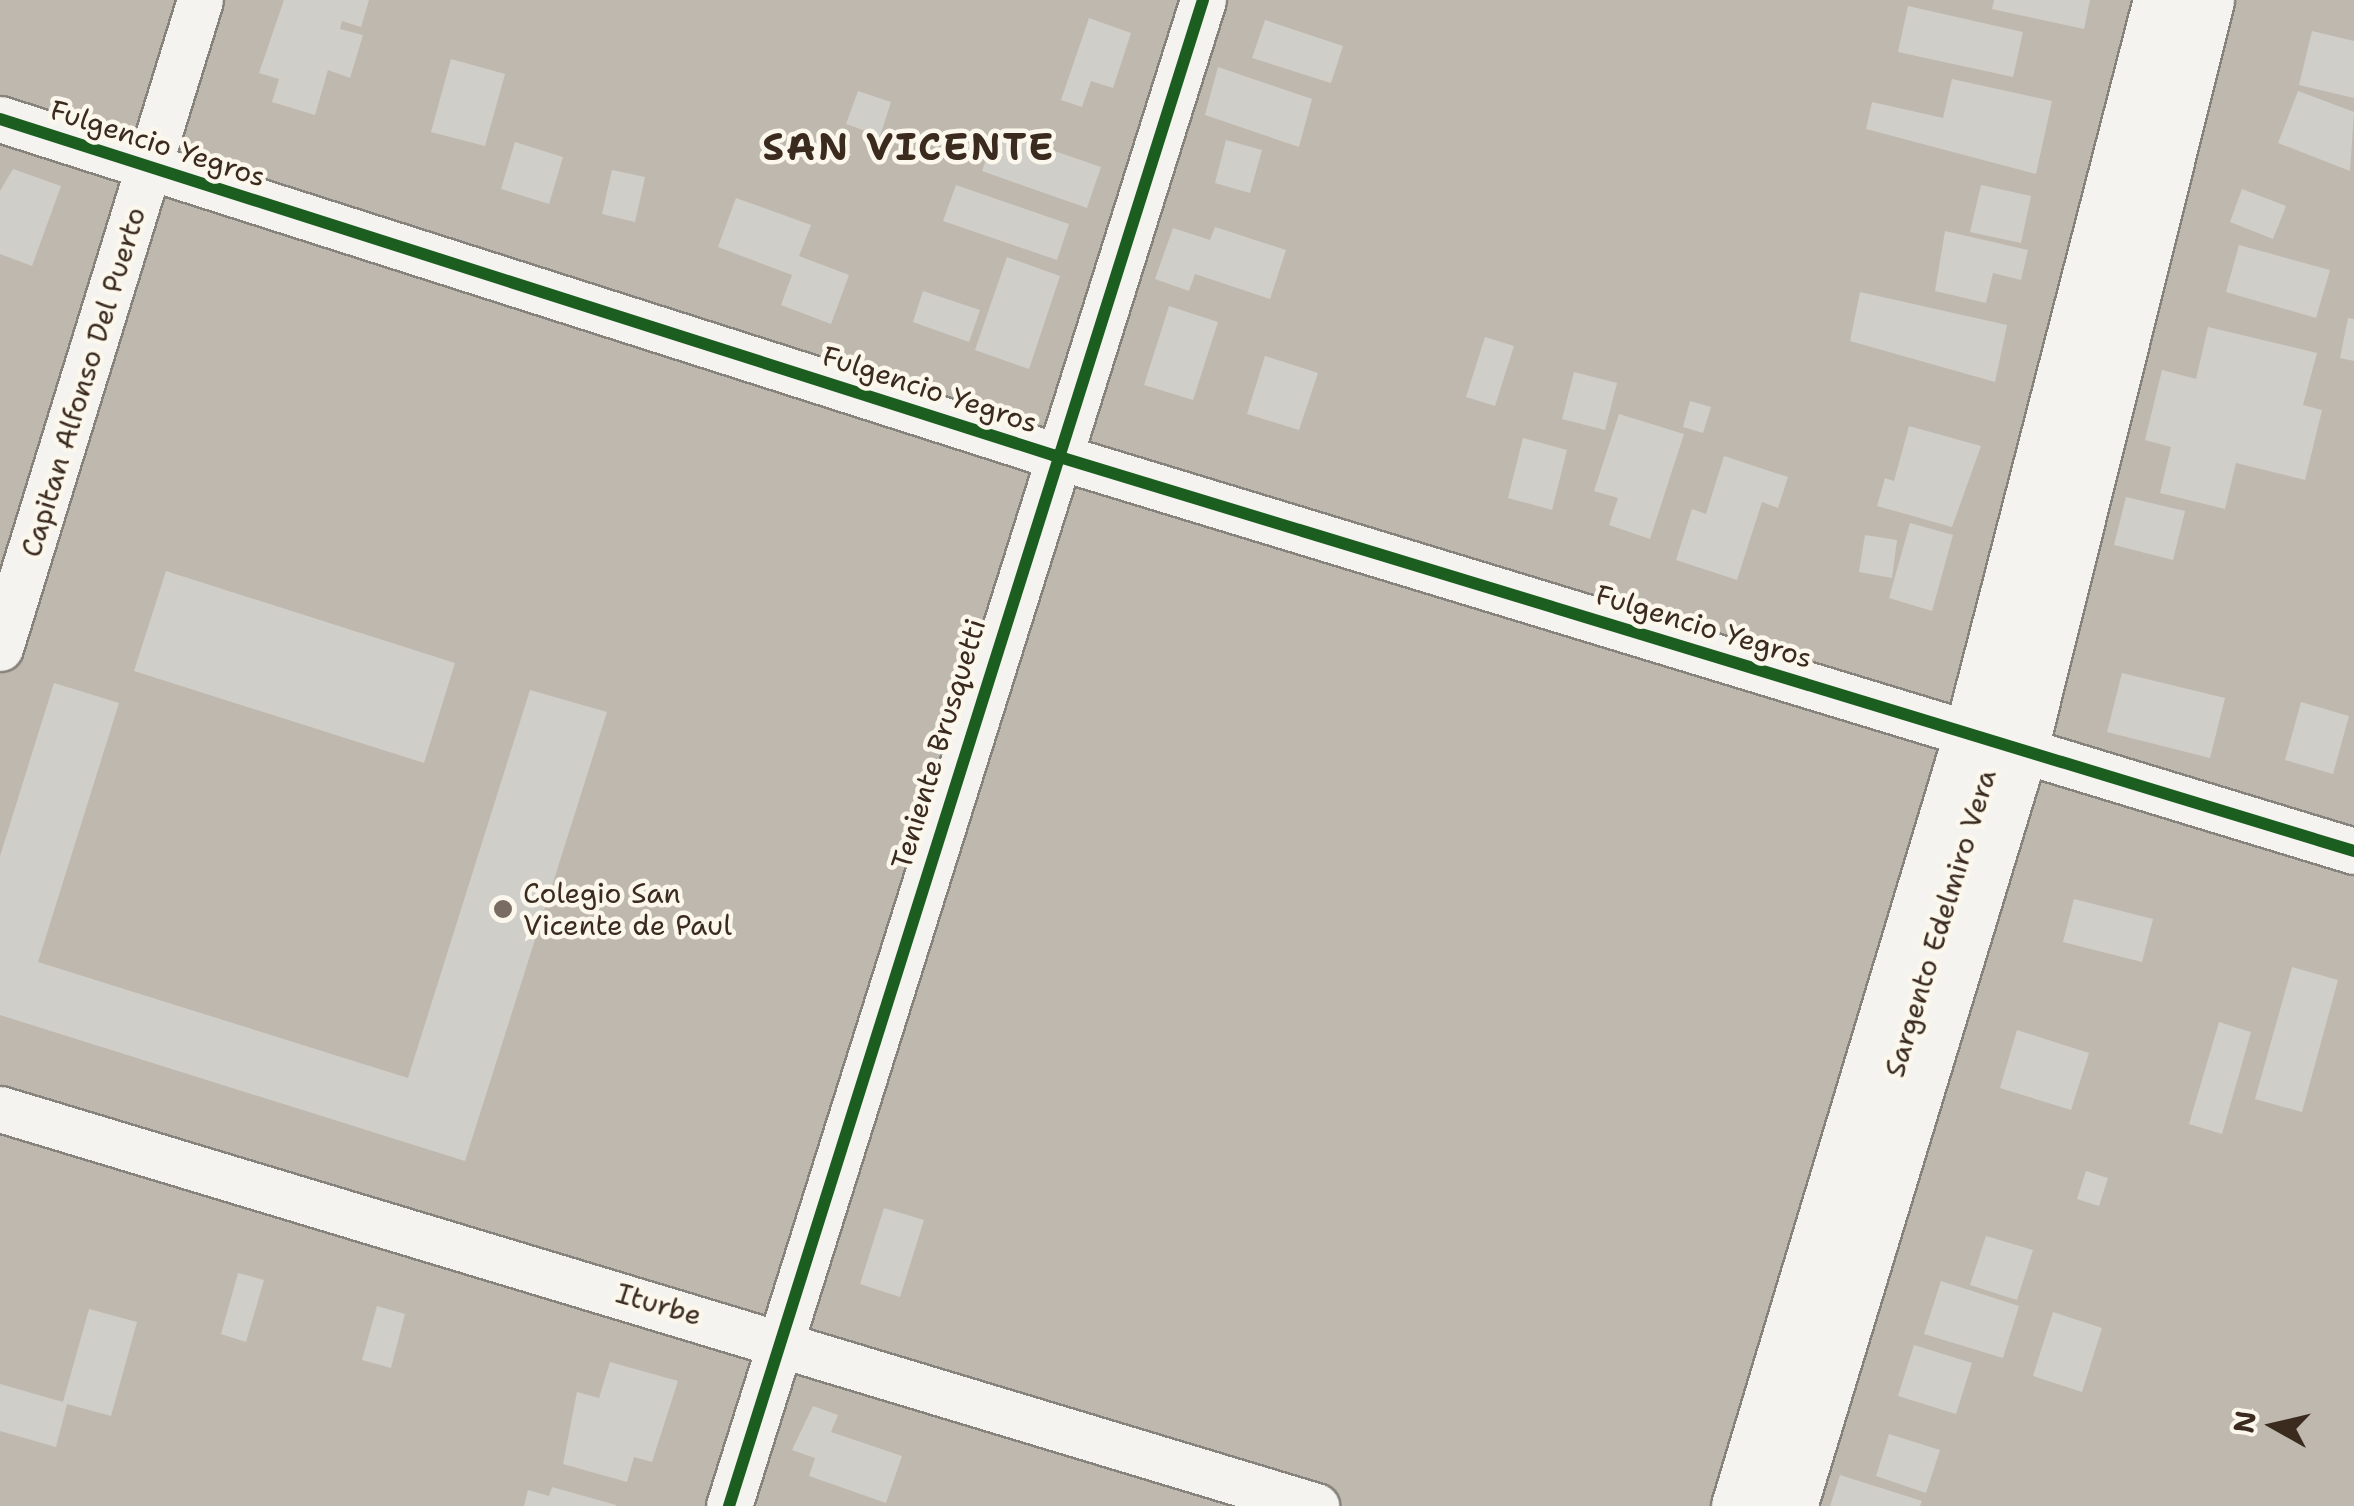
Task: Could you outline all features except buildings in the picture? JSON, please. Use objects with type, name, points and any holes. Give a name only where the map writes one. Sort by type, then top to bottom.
[{"type":"street","name":"Capitan Alfonso Del Puerto","points":[[0,648],[200,0]]},
{"type":"street","name":"Teniente Brusquetti","points":[[729,1506],[1053,455],[1202,0]]},
{"type":"street","name":"Sargento Edelmiro Vera","points":[[1739,1506],[1996,742],[2161,0]]},
{"type":"street","name":"Sargento Edelmiro Vera","points":[[1789,1506],[1996,742],[2206,0]]},
{"type":"street","name":"Fulgencio Yegros","points":[[0,119],[1053,455],[2354,851]]},
{"type":"street","name":"Iturbe","points":[[0,1109],[780,1340],[1316,1506]]},
{"type":"shaded area","points":[[0,0],[2354,0],[2354,1506],[0,1506]]},
{"type":"cycle path","points":[[729,1506],[1203,0]]},
{"type":"cycle path","points":[[0,119],[1053,455],[2354,851]]},
{"type":"place","name":"Colegio San Vicente de Paul","points":[[503,909]]},
{"type":"district","name":"SAN VICENTE","points":[[909,147]]}]
